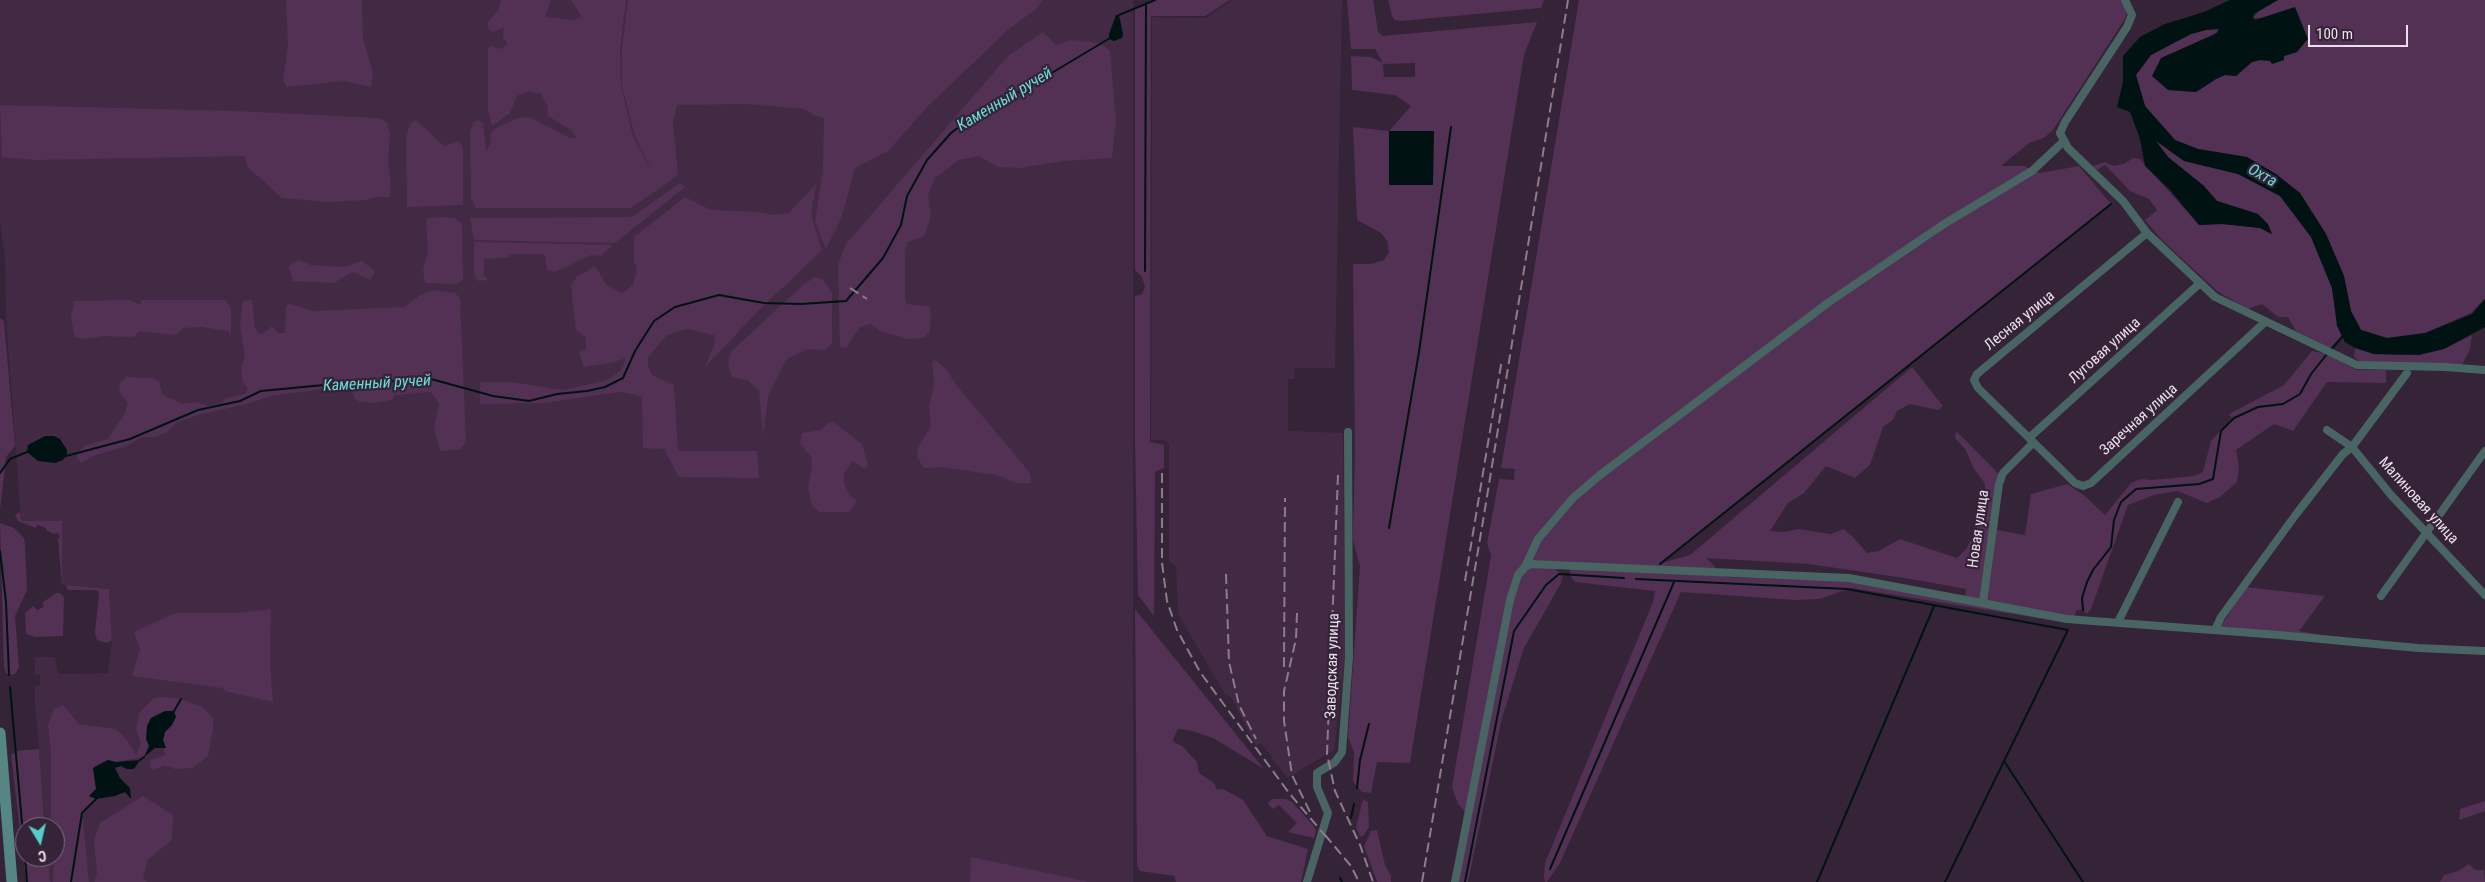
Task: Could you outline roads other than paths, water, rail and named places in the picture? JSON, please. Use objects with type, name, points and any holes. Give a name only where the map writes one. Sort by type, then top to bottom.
[{"type":"main road","points":[[0,733],[12,882]]},
{"type":"street","points":[[2125,0],[2132,15],[2127,27],[2065,122],[2060,133],[2064,141],[2082,162],[2122,201],[2147,233],[2215,297],[2357,365],[2445,366],[2485,370]]},
{"type":"street","points":[[1455,882],[1510,600],[1518,575],[1526,567],[1538,538],[1572,498],[1600,475],[1829,302],[1944,224],[2032,171],[2064,141]]},
{"type":"street","name":"Лесная улица","points":[[2031,441],[1978,388],[1975,384],[1975,377],[2147,233]]},
{"type":"street","name":"Луговая улица","points":[[2031,441],[2199,284]]},
{"type":"street","name":"Заречная улица","points":[[2031,441],[2076,482],[2082,486],[2086,485],[2265,322]]},
{"type":"street","points":[[2215,630],[2221,618],[2298,513],[2343,454],[2352,447],[2407,372]]},
{"type":"street","name":"Малиновая улица","points":[[2327,430],[2352,447],[2427,533],[2485,595]]},
{"type":"street","name":"Заводская улица","points":[[1307,882],[1328,813],[1316,787],[1317,773],[1335,762],[1342,752],[1350,657],[1348,432]]},
{"type":"street","name":"Новая улица","points":[[1983,602],[1999,484],[2003,473],[2031,441]]},
{"type":"street","points":[[2381,596],[2485,451]]},
{"type":"street","points":[[2118,622],[2178,502]]},
{"type":"street","points":[[1526,567],[1538,564],[1580,568],[1849,578],[2067,619],[2418,648],[2485,651]]},
{"type":"water","name":"Охта","points":[[2230,0],[2278,0],[2254,14],[2253,18],[2255,20],[2295,7],[2308,39],[2297,52],[2284,56],[2284,60],[2272,64],[2270,61],[2260,60],[2252,62],[2236,76],[2225,75],[2196,92],[2168,90],[2152,76],[2161,58],[2217,33],[2219,29],[2191,34],[2151,55],[2136,75],[2145,106],[2175,140],[2198,149],[2247,157],[2276,174],[2300,193],[2326,234],[2344,276],[2351,311],[2361,330],[2387,338],[2425,333],[2472,314],[2485,299],[2485,327],[2444,349],[2419,355],[2374,354],[2355,348],[2345,342],[2337,326],[2332,288],[2311,237],[2280,196],[2238,174],[2184,161],[2156,141],[2168,157],[2204,186],[2217,201],[2258,214],[2268,224],[2272,234],[2260,228],[2222,224],[2199,225],[2171,191],[2145,166],[2140,139],[2130,112],[2117,107],[2123,82],[2123,56],[2140,37],[2165,24],[2204,12]]},
{"type":"water","points":[[1116,15],[1119,15],[1123,34],[1122,38],[1114,41],[1109,39],[1109,34]]},
{"type":"water","points":[[1389,131],[1434,131],[1433,185],[1389,185]]},
{"type":"water","points":[[45,436],[54,436],[60,439],[67,450],[67,455],[63,460],[55,463],[38,461],[27,452],[28,445]]},
{"type":"water","points":[[165,711],[174,711],[176,717],[172,725],[165,732],[163,740],[166,748],[155,748],[144,757],[149,746],[146,739],[147,726],[151,718]]},
{"type":"water","points":[[108,760],[116,762],[140,760],[134,769],[127,769],[121,766],[115,768],[120,778],[130,788],[131,799],[125,792],[115,796],[96,799],[89,796],[96,789],[93,768]]},
{"type":"waterway","name":"Каменный ручей","points":[[1119,15],[1155,0]]},
{"type":"waterway","points":[[1145,271],[1146,4]]},
{"type":"waterway","name":"Каменный ручей","points":[[66,456],[130,439],[198,410],[240,401],[261,391],[324,385],[431,379],[493,396],[529,401],[557,394],[587,391],[605,387],[623,378],[635,351],[654,321],[675,307],[719,295],[764,303],[801,304],[846,301],[883,258],[901,225],[907,196],[927,160],[951,133],[976,114],[1035,83],[1110,38]]},
{"type":"waterway","points":[[1389,528],[1419,352],[1451,127]]},
{"type":"waterway","points":[[1660,564],[2111,204]]},
{"type":"waterway","points":[[2330,351],[2343,336]]},
{"type":"waterway","points":[[2083,610],[2082,598],[2087,582],[2093,570],[2111,547],[2114,520],[2121,502],[2136,489],[2199,484],[2213,479],[2221,431],[2234,418],[2258,407],[2283,404],[2300,394],[2311,374],[2327,354]]},
{"type":"waterway","name":"Каменный ручей","points":[[0,473],[10,459],[27,452]]},
{"type":"waterway","points":[[0,551],[6,602],[9,675]]},
{"type":"waterway","points":[[1465,882],[1514,631],[1546,585],[1559,574],[1624,578]]},
{"type":"waterway","points":[[1636,579],[1847,589],[2068,630],[1945,882]]},
{"type":"waterway","points":[[1550,869],[1674,582]]},
{"type":"waterway","points":[[1817,882],[1934,606]]},
{"type":"waterway","points":[[10,687],[21,817]]},
{"type":"waterway","points":[[174,711],[181,699]]},
{"type":"waterway","points":[[1357,788],[1360,760],[1369,724]]},
{"type":"waterway","points":[[140,760],[144,757]]},
{"type":"waterway","points":[[2004,761],[2083,882]]},
{"type":"waterway","points":[[71,882],[82,813],[96,799]]},
{"type":"waterway","points":[[1351,818],[1354,804]]},
{"type":"waterway","points":[[26,867],[27,882]]},
{"type":"waterway","points":[[1340,878],[1342,882]]},
{"type":"railway","points":[[1422,882],[1568,0]]},
{"type":"railway","points":[[850,288],[867,299]]},
{"type":"railway","points":[[1465,581],[1502,359]]},
{"type":"railway","points":[[1162,473],[1162,563],[1167,601],[1177,630],[1200,672],[1289,793],[1328,839]]},
{"type":"railway","points":[[1338,475],[1327,754],[1335,791],[1360,845],[1373,882]]},
{"type":"railway","points":[[1284,667],[1285,498]]},
{"type":"railway","points":[[1226,574],[1229,662],[1239,705],[1256,739]]},
{"type":"railway","points":[[1297,613],[1296,639],[1284,691],[1284,721],[1292,775],[1310,812]]},
{"type":"railway","points":[[1325,835],[1351,866],[1359,882]]}]
